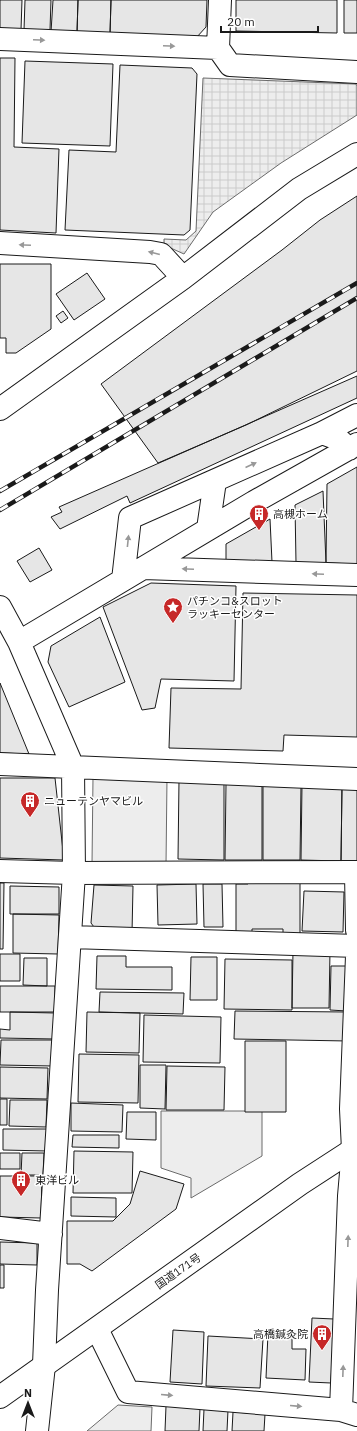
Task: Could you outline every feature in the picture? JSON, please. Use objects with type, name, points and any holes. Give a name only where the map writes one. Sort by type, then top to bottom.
[{"type":"main road","points":[[220,0],[218,48],[230,65],[357,72]]},
{"type":"main road","points":[[0,39],[218,48]]},
{"type":"main road","points":[[0,409],[183,278],[299,189],[357,154]]},
{"type":"main road","points":[[0,243],[150,252],[160,254],[183,278]]},
{"type":"main road","points":[[123,580],[130,518],[322,433],[357,415]]},
{"type":"main road","points":[[322,433],[353,446]]},
{"type":"main road","points":[[19,642],[208,529],[353,446]]},
{"type":"main road","points":[[208,529],[215,481]]},
{"type":"main road","points":[[143,568],[357,575]]},
{"type":"main road","points":[[0,607],[19,642],[73,767],[74,873],[44,1365],[37,1431]]},
{"type":"main road","points":[[0,764],[357,779]]},
{"type":"main road","points":[[0,871],[74,873],[356,873],[357,930]]},
{"type":"main road","points":[[70,937],[357,946]]},
{"type":"main road","points":[[97,1329],[128,1392],[349,1412],[349,1196],[355,1148],[351,1109],[357,956]]},
{"type":"main road","name":"国道171号","points":[[0,1397],[300,1184],[355,1148]]},
{"type":"main road","points":[[0,1228],[52,1234]]},
{"type":"shaded area","points":[[203,78],[356,84],[357,115],[281,163],[213,212],[184,254],[164,245],[164,239],[186,240],[196,231]]},
{"type":"shaded area","points":[[93,777],[167,778],[166,865],[92,864]]},
{"type":"shaded area","points":[[161,1111],[262,1111],[262,1156],[191,1198],[191,1178],[161,1168]]},
{"type":"shaded area","points":[[118,1405],[152,1407],[151,1431],[87,1431]]},
{"type":"building","points":[[0,0],[22,0],[21,30],[0,30]]},
{"type":"building","points":[[25,0],[51,0],[50,30],[24,30]]},
{"type":"building","points":[[53,0],[78,0],[77,33],[51,32]]},
{"type":"building","points":[[78,0],[111,0],[110,34],[77,33]]},
{"type":"building","points":[[111,0],[207,0],[206,27],[196,38],[110,34]]},
{"type":"building","points":[[236,0],[337,0],[337,33],[236,31]]},
{"type":"building","points":[[344,0],[357,0],[357,33],[344,33]]},
{"type":"building","points":[[0,58],[15,58],[14,147],[59,149],[56,233],[0,230]]},
{"type":"building","points":[[25,61],[113,64],[110,146],[22,143]]},
{"type":"building","points":[[120,65],[192,68],[197,74],[190,230],[184,235],[65,230],[69,150],[116,152]]},
{"type":"building","points":[[357,196],[357,371],[246,425],[158,463],[101,384],[282,250],[320,220]]},
{"type":"building","points":[[0,264],[51,264],[51,329],[16,353],[6,353],[6,338],[0,338]]},
{"type":"building","points":[[87,273],[105,299],[74,320],[56,294]]},
{"type":"building","points":[[63,311],[68,318],[61,323],[56,316]]},
{"type":"building","points":[[357,376],[357,398],[130,503],[127,496],[60,529],[51,517],[62,512],[59,507]]},
{"type":"building","points":[[357,467],[357,564],[326,563],[327,484]]},
{"type":"building","points":[[323,491],[326,563],[296,563],[295,505]]},
{"type":"building","name":"高槻ホーム","points":[[270,519],[272,562],[226,561],[226,544]]},
{"type":"building","points":[[39,548],[52,570],[30,582],[17,561]]},
{"type":"building","points":[[151,583],[236,586],[234,681],[161,679],[155,708],[142,710],[103,607]]},
{"type":"building","points":[[243,593],[357,595],[357,737],[284,735],[283,751],[169,748],[171,688],[241,689]]},
{"type":"building","points":[[100,617],[125,682],[69,707],[48,662],[51,646]]},
{"type":"building","points":[[0,683],[29,754],[0,753]]},
{"type":"building","name":"ニューテンヤマビル","points":[[0,778],[55,778],[64,860],[0,858]]},
{"type":"building","points":[[179,780],[224,780],[224,860],[178,859]]},
{"type":"building","points":[[226,784],[262,784],[262,860],[225,860]]},
{"type":"building","points":[[263,784],[301,785],[300,860],[263,860]]},
{"type":"building","points":[[302,784],[342,785],[341,861],[301,860]]},
{"type":"building","points":[[342,786],[357,786],[357,861],[341,861]]},
{"type":"building","points":[[248,879],[300,879],[300,936],[283,936],[283,929],[252,929],[252,934],[236,934],[236,884],[248,884]]},
{"type":"building","points":[[0,883],[4,883],[3,949],[0,949]]},
{"type":"building","points":[[196,884],[197,924],[158,925],[157,885]]},
{"type":"building","points":[[203,884],[222,884],[223,927],[204,927]]},
{"type":"building","points":[[94,885],[133,886],[132,933],[97,931],[91,923]]},
{"type":"building","points":[[10,886],[59,887],[59,914],[10,914]]},
{"type":"building","points":[[304,891],[344,892],[343,932],[302,931]]},
{"type":"building","points":[[13,914],[59,915],[58,954],[13,953]]},
{"type":"building","points":[[293,951],[330,951],[329,1008],[292,1008]]},
{"type":"building","points":[[0,954],[20,954],[20,981],[0,981]]},
{"type":"building","points":[[97,956],[126,956],[126,967],[172,967],[172,990],[96,989]]},
{"type":"building","points":[[191,957],[217,957],[217,1000],[190,1000]]},
{"type":"building","points":[[24,958],[47,958],[47,986],[23,985]]},
{"type":"building","points":[[225,959],[292,960],[292,1010],[224,1009]]},
{"type":"building","points":[[331,966],[348,966],[347,1011],[330,1010]]},
{"type":"building","points":[[0,986],[55,986],[55,1012],[0,1012]]},
{"type":"building","points":[[100,992],[184,993],[183,1014],[99,1012]]},
{"type":"building","points":[[235,1011],[348,1012],[348,1041],[234,1039]]},
{"type":"building","points":[[10,1012],[55,1013],[55,1039],[0,1038],[0,1029],[10,1030]]},
{"type":"building","points":[[87,1012],[140,1013],[139,1053],[86,1052]]},
{"type":"building","points":[[144,1015],[221,1017],[220,1063],[143,1062]]},
{"type":"building","points":[[1,1040],[53,1040],[53,1066],[0,1065]]},
{"type":"building","points":[[245,1041],[286,1041],[286,1112],[245,1112]]},
{"type":"building","points":[[79,1054],[139,1055],[138,1103],[78,1102]]},
{"type":"building","points":[[140,1065],[166,1065],[165,1109],[140,1108]]},
{"type":"building","points":[[167,1066],[225,1067],[224,1110],[166,1110]]},
{"type":"building","points":[[0,1067],[48,1068],[47,1099],[0,1098]]},
{"type":"building","points":[[0,1099],[7,1099],[7,1125],[0,1125]]},
{"type":"building","points":[[10,1100],[47,1100],[46,1127],[9,1126]]},
{"type":"building","points":[[71,1103],[123,1105],[122,1132],[71,1131]]},
{"type":"building","points":[[127,1112],[156,1112],[156,1140],[126,1139]]},
{"type":"building","points":[[3,1129],[47,1129],[47,1151],[3,1150]]},
{"type":"building","points":[[73,1135],[119,1135],[119,1148],[72,1147]]},
{"type":"building","points":[[74,1151],[133,1152],[132,1193],[73,1193]]},
{"type":"building","points":[[0,1153],[20,1153],[20,1169],[0,1169]]},
{"type":"building","points":[[22,1153],[44,1153],[43,1175],[21,1175]]},
{"type":"building","points":[[140,1171],[184,1184],[176,1209],[92,1271],[80,1264],[67,1264],[67,1221],[113,1221],[130,1204]]},
{"type":"building","name":"東洋ビル","points":[[0,1176],[42,1176],[41,1218],[0,1217]]},
{"type":"building","points":[[71,1197],[116,1198],[116,1217],[71,1216]]},
{"type":"building","points":[[0,1242],[37,1243],[37,1265],[0,1264]]},
{"type":"building","points":[[0,1265],[4,1265],[4,1288],[0,1288]]},
{"type":"building","name":"高橋鍼灸院","points":[[312,1318],[334,1319],[331,1383],[309,1382]]},
{"type":"building","points":[[173,1330],[204,1332],[202,1384],[170,1382]]},
{"type":"building","points":[[268,1333],[292,1334],[292,1349],[306,1349],[305,1380],[266,1378]]},
{"type":"building","points":[[208,1336],[263,1339],[260,1388],[206,1386]]},
{"type":"building","points":[[166,1406],[200,1408],[199,1431],[165,1431]]},
{"type":"building","points":[[204,1409],[228,1410],[227,1431],[203,1431]]},
{"type":"building","points":[[233,1412],[265,1414],[264,1431],[232,1431]]},
{"type":"railway","points":[[0,491],[357,283]]},
{"type":"railway","points":[[0,510],[357,298]]},
{"type":"place","name":"高槻ホーム","points":[[259,531]]},
{"type":"place","name":"パチンコ&スロット ラッキーセンター","points":[[173,624]]},
{"type":"place","name":"ニューテンヤマビル","points":[[30,818]]},
{"type":"place","name":"東洋ビル","points":[[21,1197]]},
{"type":"place","name":"高橋鍼灸院","points":[[322,1351]]}]
